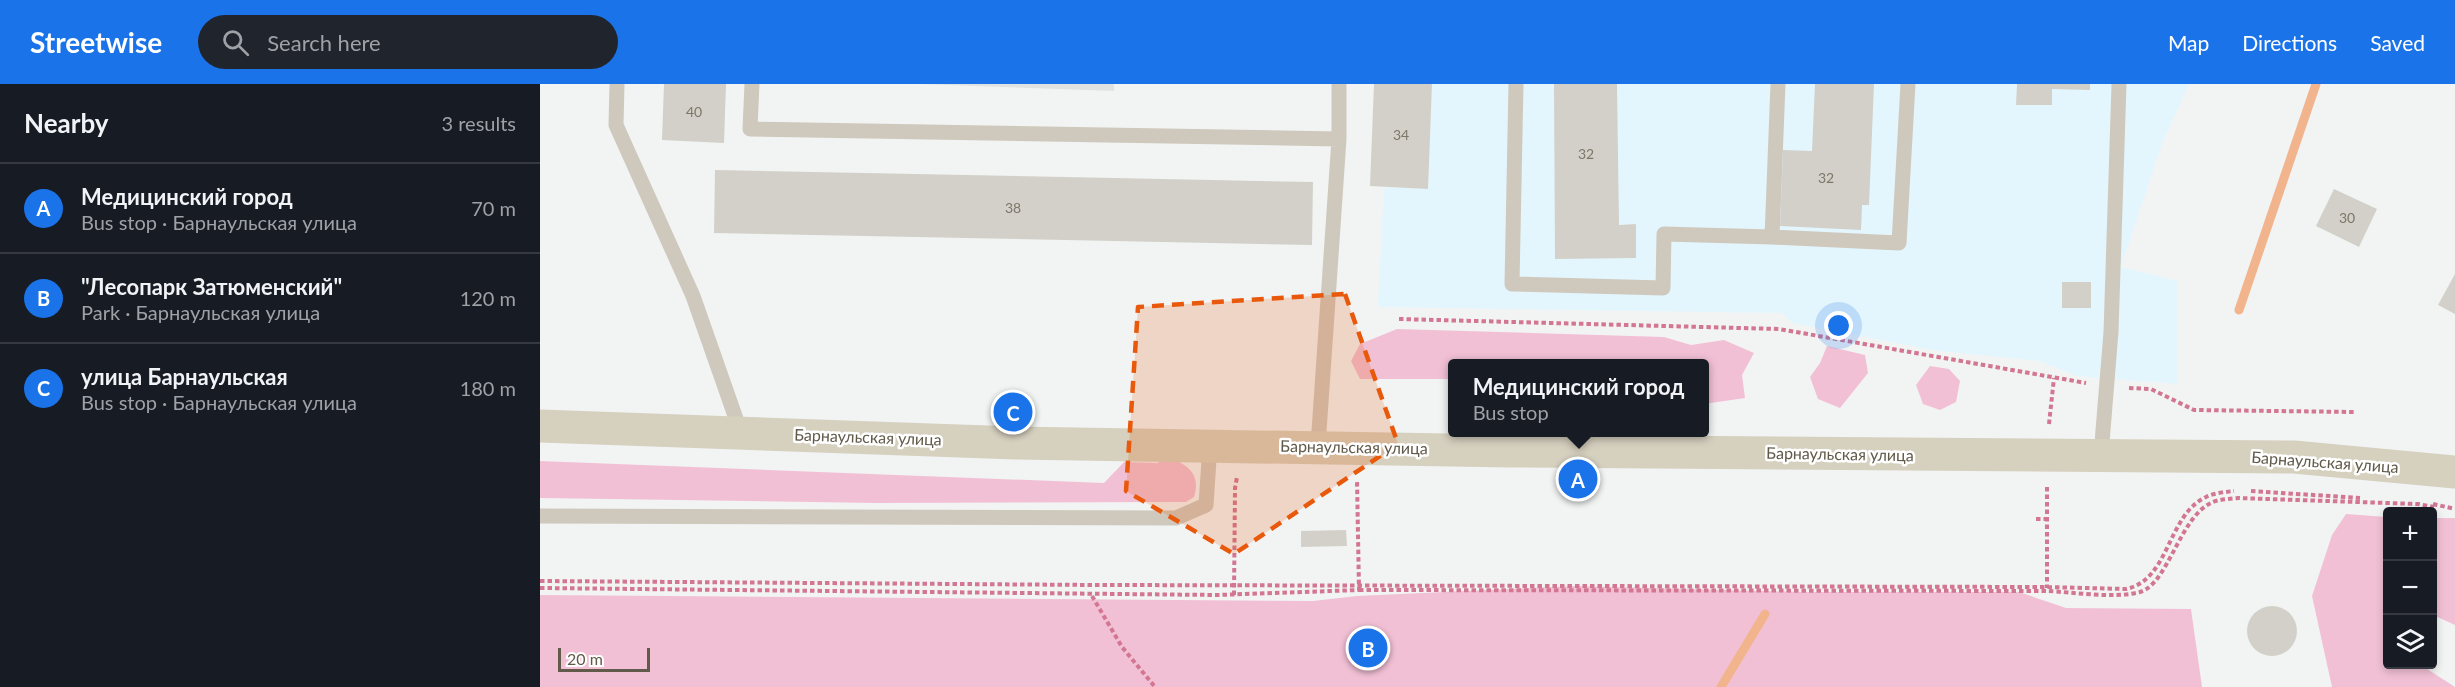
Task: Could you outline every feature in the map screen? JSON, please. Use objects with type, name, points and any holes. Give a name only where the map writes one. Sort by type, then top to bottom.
[{"type":"street","name":"Барнаульская улица","points":[[540,426],[1016,443],[1535,451],[2294,457],[2455,472]]},
{"type":"lane","points":[[617,84],[616,125],[693,296],[741,433]]},
{"type":"lane","points":[[752,84],[750,129],[1339,139]]},
{"type":"lane","points":[[1318,446],[1339,139],[1339,84]]},
{"type":"lane","points":[[1516,84],[1512,284],[1663,288],[1664,234],[1899,243],[1908,84]]},
{"type":"lane","points":[[1772,237],[1778,84]]},
{"type":"lane","points":[[2101,455],[2111,332],[2119,84]]},
{"type":"lane","points":[[540,516],[1176,518],[1206,505],[1210,446]]},
{"type":"path","points":[[1399,320],[1779,329],[2086,383]]},
{"type":"path","points":[[2049,431],[2054,378]]},
{"type":"path","points":[[2120,387],[2151,389],[2194,410],[2356,412]]},
{"type":"path","points":[[1357,447],[1359,588]]},
{"type":"path","points":[[2046,485],[2047,589]]},
{"type":"path","points":[[540,581],[1359,588],[2126,589],[2139,587],[2150,577],[2189,509],[2207,496],[2236,490]]},
{"type":"path","points":[[2247,491],[2419,502],[2455,510]]},
{"type":"path","points":[[2047,589],[2129,594],[2143,592],[2154,582],[2196,514],[2211,503],[2238,498],[2407,503],[2455,510]]},
{"type":"path","points":[[2036,519],[2046,519]]},
{"type":"path","points":[[540,588],[1217,596],[1359,588]]},
{"type":"path","points":[[1092,595],[1122,647],[1155,687]]},
{"type":"highlighted area","points":[[1345,294],[1398,444],[1234,554],[1126,491],[1138,307]]},
{"type":"shaded area","points":[[918,84],[1114,84],[1114,91]]},
{"type":"shaded area","points":[[1432,84],[2189,84],[2163,141],[2121,267],[2178,281],[2178,384],[2077,376],[2039,361],[1938,351],[1792,323],[1782,313],[1378,307],[1384,187],[1428,189]]},
{"type":"shaded area","points":[[1397,329],[1664,337],[1691,345],[1724,340],[1754,353],[1742,375],[1745,398],[1709,403],[1709,359],[1448,359],[1448,379],[1360,379],[1351,361],[1360,344]]},
{"type":"shaded area","points":[[1827,346],[1865,355],[1868,373],[1840,408],[1818,399],[1810,377],[1820,363]]},
{"type":"shaded area","points":[[1930,366],[1949,369],[1960,381],[1956,402],[1940,410],[1923,404],[1916,385]]},
{"type":"shaded area","points":[[1170,458],[1183,464],[1194,477],[1196,489],[1194,497],[1186,502],[876,503],[540,498],[540,461],[1104,483],[1124,462],[1157,463]]},
{"type":"shaded area","points":[[2346,514],[2383,517],[2383,669],[2427,669],[2455,687],[2332,687],[2312,596],[2332,535]]},
{"type":"shaded area","points":[[2437,518],[2455,518],[2455,625],[2437,617]]},
{"type":"shaded area","points":[[1575,586],[1803,592],[2019,592],[2066,608],[2191,609],[2202,687],[540,687],[540,595],[1313,601],[1357,596]]},
{"type":"building","points":[[664,84],[726,84],[724,143],[662,140]]},
{"type":"building","points":[[1374,84],[1432,84],[1428,189],[1370,186]]},
{"type":"building","points":[[1554,84],[1617,84],[1619,225],[1636,224],[1636,258],[1555,259]]},
{"type":"building","points":[[1815,84],[1874,84],[1869,205],[1862,205],[1861,230],[1780,226],[1783,150],[1812,151]]},
{"type":"building","points":[[2017,84],[2090,84],[2090,90],[2052,89],[2052,105],[2016,105]]},
{"type":"building","points":[[715,170],[1313,182],[1312,245],[714,233]]},
{"type":"building","points":[[2334,189],[2377,209],[2359,247],[2316,226]]},
{"type":"building","points":[[2455,274],[2455,314],[2438,305]]},
{"type":"building","points":[[2062,282],[2091,282],[2091,308],[2062,308]]},
{"type":"building","points":[[1346,530],[1347,546],[1301,547],[1301,531]]},
{"type":"building","points":[[2272,606],[2290,613],[2297,631],[2290,649],[2272,656],[2254,649],[2247,631],[2254,613]]},
{"type":"waterway","points":[[2239,310],[2316,84]]},
{"type":"waterway","points":[[1721,687],[1765,614]]},
{"type":"place","name":"улица Барнаульская","points":[[1013,412]]},
{"type":"place","name":"Медицинский город","points":[[1578,479]]},
{"type":"place","name":"\"Лесопарк Затюменский\"","points":[[1368,648]]}]
